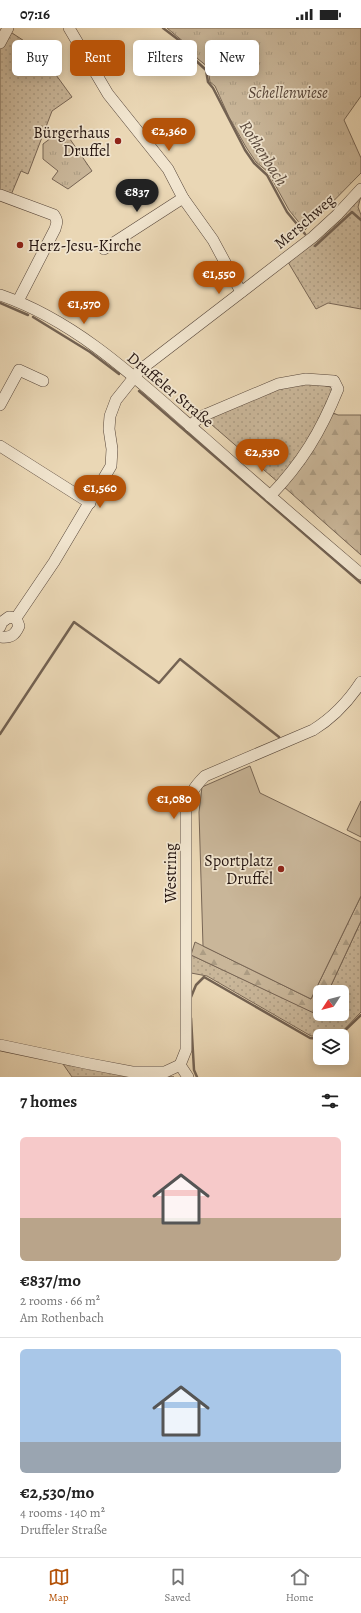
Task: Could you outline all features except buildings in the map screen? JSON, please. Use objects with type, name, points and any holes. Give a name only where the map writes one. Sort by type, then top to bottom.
[{"type":"street","points":[[0,43],[8,28]]},
{"type":"street","points":[[69,28],[108,94],[168,169],[183,198],[213,240],[241,292]]},
{"type":"street","name":"Merschweg","points":[[16,618],[54,562],[111,466],[112,449],[109,430],[110,416],[116,400],[145,366],[313,237],[337,215],[361,189]]},
{"type":"street","points":[[0,195],[54,215],[57,219],[57,224],[18,301]]},
{"type":"street","points":[[104,249],[183,198]]},
{"type":"street","name":"Druffeler Straße","points":[[0,295],[33,308],[91,343],[134,378],[361,574]]},
{"type":"street","points":[[0,405],[19,370],[43,381]]},
{"type":"street","points":[[190,426],[200,417],[278,384],[306,379],[334,381],[338,389],[318,435],[300,462],[270,496]]},
{"type":"street","points":[[0,446],[90,503]]},
{"type":"street","points":[[9,617],[16,618],[19,626],[16,634],[10,638],[1,630],[9,617]]},
{"type":"street","name":"Westring","points":[[180,1065],[186,1050],[186,810],[189,797],[194,786],[205,776],[313,730],[325,723],[351,698],[361,682]]},
{"type":"street","points":[[0,1044],[132,1072],[165,1072],[180,1065],[188,1077]]},
{"type":"green space","name":"Schellenwiese","points":[[167,28],[361,28],[361,96],[344,120],[361,158],[361,173],[305,230],[289,210],[268,172],[256,162],[246,147],[229,117],[215,86],[210,82],[209,76],[259,76],[259,40],[205,40],[205,65],[197,58],[197,40],[181,40]]},
{"type":"green space","points":[[9,31],[23,40],[12,40],[12,76],[57,76],[72,97],[52,111],[28,174],[21,171],[11,195],[0,192],[0,49]]},
{"type":"green space","points":[[63,129],[92,171],[68,189],[52,179],[58,171],[43,159],[43,144]]},
{"type":"green space","points":[[361,196],[358,207],[361,215],[361,309],[328,303],[316,309],[288,262],[317,240],[345,215]]},
{"type":"green space","points":[[306,380],[334,388],[327,411],[279,483],[204,418],[270,389]]},
{"type":"green space","points":[[331,412],[338,415],[361,415],[361,555],[283,486]]},
{"type":"green space","name":"Sportplatz Druffel","points":[[250,766],[260,793],[361,842],[361,896],[318,985],[313,985],[313,995],[311,999],[203,946],[199,812],[202,787]]},
{"type":"green space","points":[[361,801],[361,837],[347,830]]},
{"type":"green space","points":[[361,896],[361,921],[331,985],[318,985]]},
{"type":"green space","points":[[361,921],[361,1012],[345,1029],[313,1029],[313,1036],[207,976],[191,973],[191,955],[313,1012],[313,1021],[349,1021],[349,985],[331,985]]},
{"type":"green space","points":[[195,942],[311,999],[313,995],[313,1013],[191,955]]},
{"type":"green space","points":[[63,1064],[132,1076],[174,1077],[72,1077]]},
{"type":"waterway","name":"Rothenbach","points":[[163,28],[184,44],[193,58],[206,70],[208,82],[213,88],[245,150],[254,163],[267,175],[287,212],[305,234]]},
{"type":"waterway","name":"Rothenbach","points":[[315,246],[352,212],[361,220]]},
{"type":"waterway","points":[[0,303],[28,315]]},
{"type":"waterway","points":[[33,317],[90,352],[119,374]]},
{"type":"waterway","points":[[139,391],[361,583]]},
{"type":"waterway","points":[[0,734],[74,622],[159,683],[180,659],[279,737]]},
{"type":"waterway","points":[[191,997],[196,985],[204,977],[310,1038],[313,1038]]},
{"type":"waterway","points":[[346,1029],[361,1015]]},
{"type":"waterway","points":[[191,1018],[194,1070],[197,1077]]},
{"type":"place","name":"Bürgerhaus Druffel","points":[[118,141]]},
{"type":"place","name":"Herz-Jesu-Kirche","points":[[20,245]]},
{"type":"place","name":"Sportplatz Druffel","points":[[281,869]]}]
